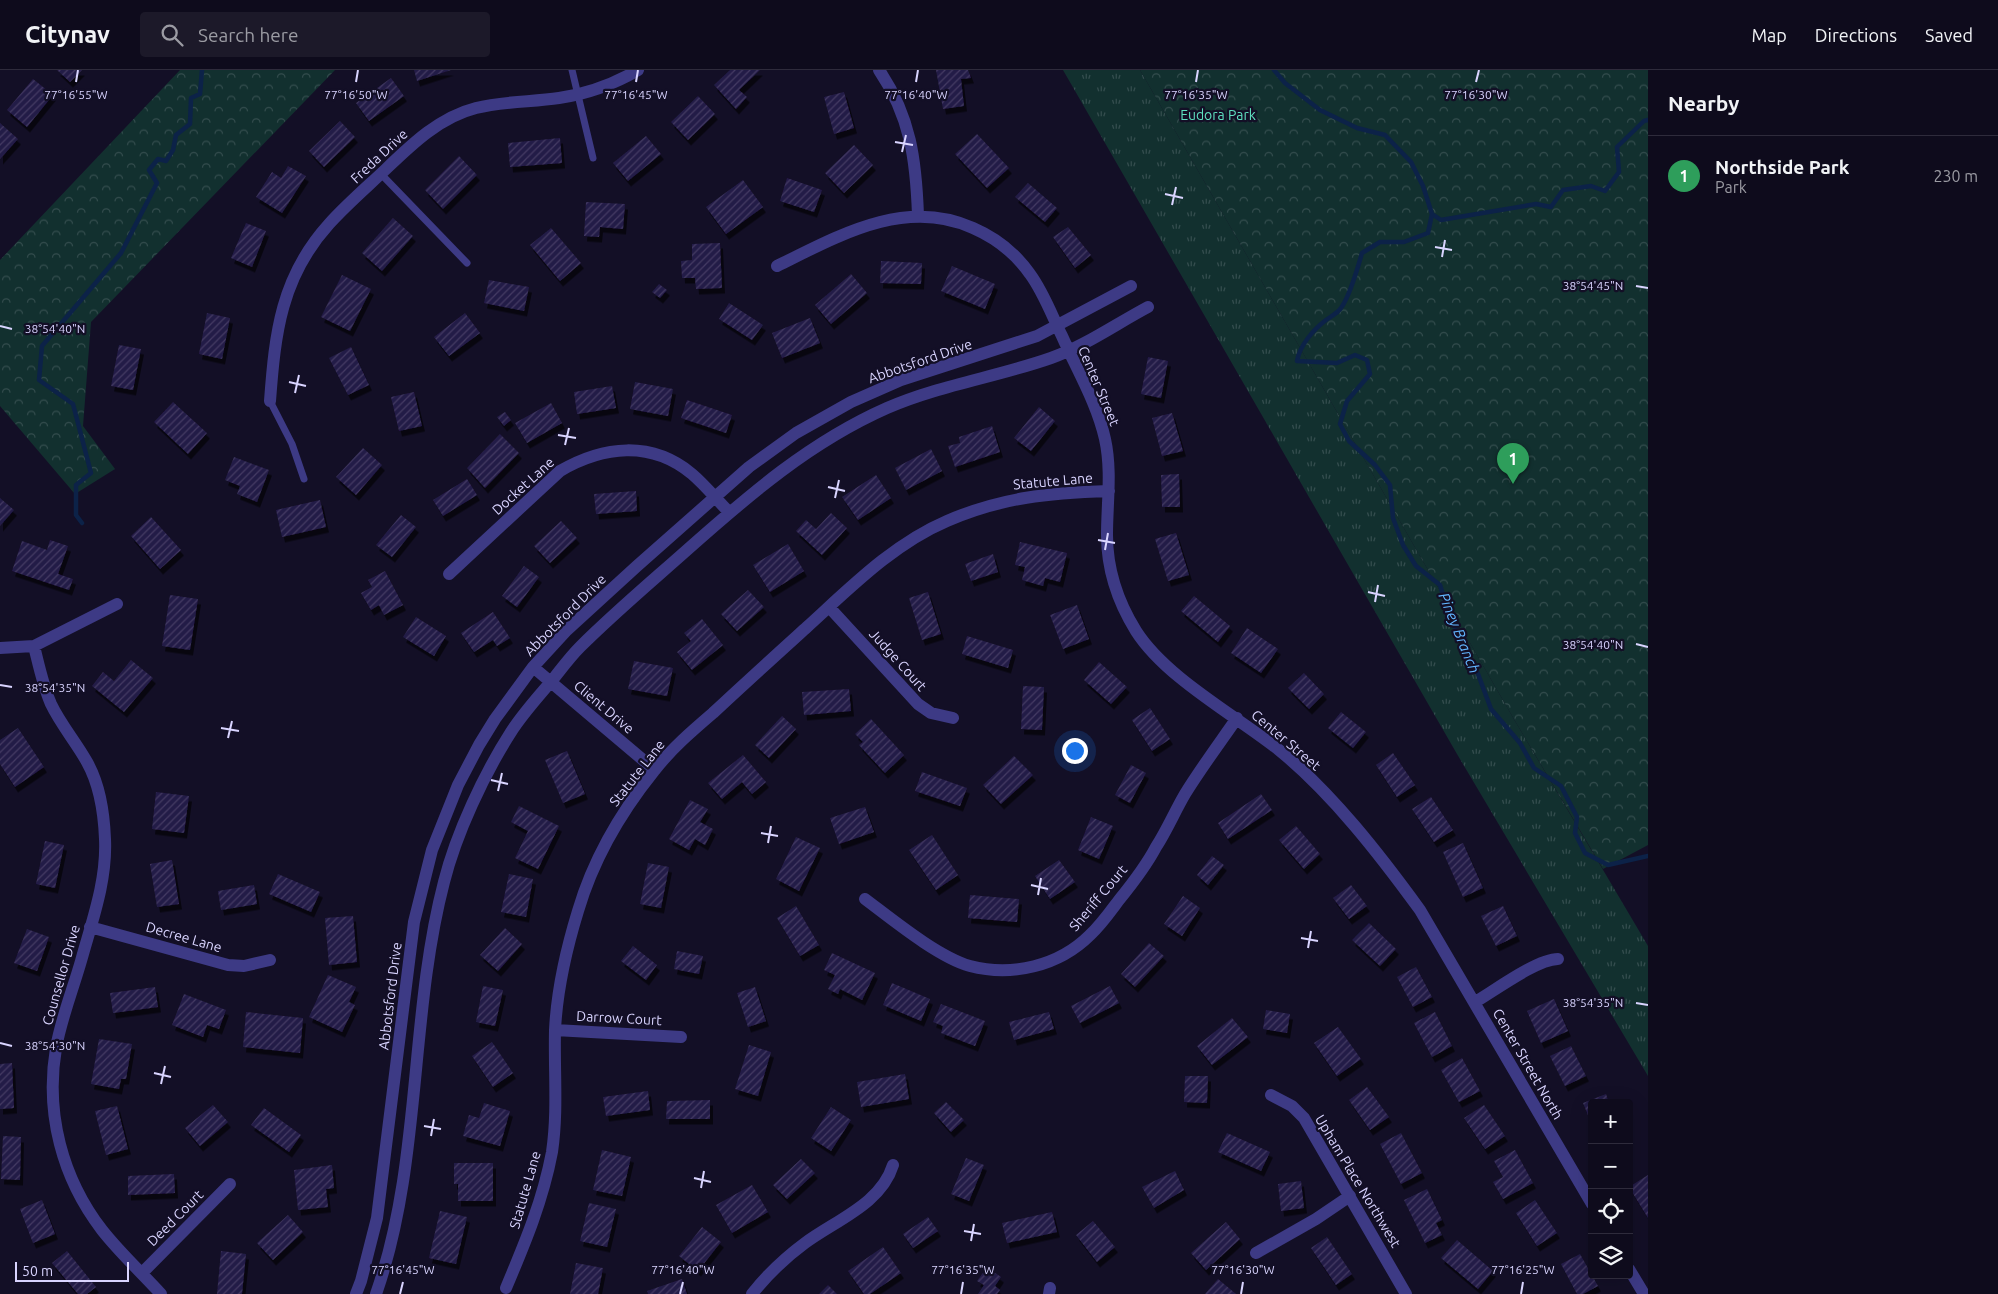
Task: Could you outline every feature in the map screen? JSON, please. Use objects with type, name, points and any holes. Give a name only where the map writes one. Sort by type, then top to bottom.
[{"type":"street","name":"Freda Drive","points":[[270,401],[277,329],[284,302],[295,274],[310,248],[328,224],[405,151],[432,129],[454,116],[475,108],[578,94],[606,85],[638,70]]},
{"type":"street","points":[[879,70],[893,91],[912,145],[918,215]]},
{"type":"street","name":"Center Street","points":[[777,266],[819,245],[876,222],[918,215],[941,217],[964,223],[985,233],[1004,247],[1030,274],[1041,292],[1098,414],[1109,465],[1107,537],[1109,563],[1125,612],[1138,634],[1175,673],[1280,752],[1326,795],[1394,873],[1437,938]]},
{"type":"street","name":"Abbotsford Drive","points":[[356,1294],[377,1218],[414,922],[432,850],[458,785],[479,745],[495,719],[534,667],[567,630],[749,467],[796,433],[851,402],[901,380],[1028,339],[1057,327],[1131,286]]},
{"type":"street","points":[[376,1294],[393,1236],[402,1188],[430,949],[444,879],[478,793],[512,731],[578,649],[608,620],[729,512],[771,477],[802,455],[844,430],[887,408],[922,394],[1033,364],[1068,351],[1148,306]]},
{"type":"street","name":"Docket Lane","points":[[450,574],[560,471],[579,460],[596,454],[615,450],[635,450],[656,454],[674,462],[691,474],[729,512]]},
{"type":"street","name":"Statute Lane","points":[[506,1288],[545,1185],[552,1150],[556,1113],[556,1030],[559,992],[566,951],[593,870],[610,835],[630,802],[655,770],[680,743],[830,607],[885,559],[914,538],[945,522],[977,509],[1008,500],[1043,494],[1109,491]]},
{"type":"street","points":[[0,648],[34,646],[116,604]]},
{"type":"street","name":"Judge Court","points":[[830,607],[918,704],[931,713],[953,718]]},
{"type":"street","name":"Counsellor Drive","points":[[34,646],[51,704],[60,722],[88,763],[102,807],[104,821],[105,861],[101,889],[56,1046],[53,1105],[57,1133],[64,1160],[74,1186],[87,1208],[103,1231],[161,1294]]},
{"type":"street","name":"Client Drive","points":[[534,667],[655,770]]},
{"type":"street","name":"Sheriff Court","points":[[865,899],[948,957],[969,966],[992,970],[1015,970],[1054,960],[1072,950],[1089,936],[1132,884],[1156,849],[1185,795],[1236,718]]},
{"type":"street","name":"Decree Lane","points":[[90,927],[228,965],[244,966],[270,960]]},
{"type":"street","name":"Center Street North","points":[[1437,938],[1588,1197]]},
{"type":"street","points":[[1475,1002],[1530,969],[1551,959],[1558,959]]},
{"type":"street","name":"Darrow Court","points":[[556,1030],[681,1037]]},
{"type":"street","name":"Upham Place Northwest","points":[[1271,1094],[1292,1106],[1304,1118],[1406,1294]]},
{"type":"street","points":[[752,1294],[779,1265],[804,1244],[871,1200],[882,1188],[893,1165]]},
{"type":"street","name":"Deed Court","points":[[142,1273],[230,1184]]},
{"type":"street","points":[[1256,1253],[1316,1219],[1350,1196]]},
{"type":"street","points":[[1633,1276],[1644,1294]]},
{"type":"lane","points":[[572,70],[593,158]]},
{"type":"lane","points":[[381,174],[467,263]]},
{"type":"lane","points":[[270,401],[292,444],[304,479]]},
{"type":"green space","points":[[180,70],[335,70],[91,322],[83,426],[115,469],[75,494],[0,406],[0,260]]},
{"type":"green space","points":[[1063,70],[1140,70],[1515,721],[1648,946],[1648,1076],[1457,754]]},
{"type":"green space","name":"Eudora Park","points":[[1140,70],[1648,70],[1648,845],[1603,869],[1515,721]]},
{"type":"building","points":[[57,70],[82,70],[70,82]]},
{"type":"building","points":[[414,70],[451,70],[417,81]]},
{"type":"building","points":[[730,70],[760,70],[739,90],[747,97],[736,109],[714,85]]},
{"type":"building","points":[[936,70],[968,70],[971,78],[961,79],[964,106],[943,109]]},
{"type":"building","points":[[391,78],[404,96],[369,121],[356,103]]},
{"type":"building","points":[[33,79],[53,95],[27,127],[7,110]]},
{"type":"building","points":[[844,92],[854,128],[834,134],[824,97]]},
{"type":"building","points":[[698,96],[715,114],[688,140],[671,122]]},
{"type":"building","points":[[340,121],[355,137],[324,167],[309,151]]},
{"type":"building","points":[[0,123],[18,139],[0,159]]},
{"type":"building","points":[[977,134],[1009,168],[987,188],[955,154]]},
{"type":"building","points":[[646,136],[661,154],[628,181],[613,163]]},
{"type":"building","points":[[560,138],[562,163],[510,167],[508,143]]},
{"type":"building","points":[[854,145],[873,165],[844,193],[825,173]]},
{"type":"building","points":[[459,156],[477,175],[443,209],[425,190]]},
{"type":"building","points":[[288,166],[306,176],[282,213],[256,197],[272,172],[281,178]]},
{"type":"building","points":[[787,178],[822,190],[814,212],[780,201]]},
{"type":"building","points":[[743,180],[763,207],[726,234],[706,207]]},
{"type":"building","points":[[1028,183],[1057,208],[1045,222],[1015,197]]},
{"type":"building","points":[[586,202],[625,204],[623,229],[600,227],[599,237],[584,236]]},
{"type":"building","points":[[393,218],[413,236],[382,271],[362,253]]},
{"type":"building","points":[[246,223],[266,231],[252,267],[231,258]]},
{"type":"building","points":[[1068,227],[1091,255],[1075,268],[1053,237]]},
{"type":"building","points":[[551,228],[581,263],[560,281],[530,245]]},
{"type":"building","points":[[720,243],[722,288],[696,289],[695,278],[682,278],[681,261],[692,260],[692,244]]},
{"type":"building","points":[[881,261],[922,263],[921,284],[880,283]]},
{"type":"building","points":[[952,266],[995,284],[985,309],[941,291]]},
{"type":"building","points":[[851,274],[867,293],[831,324],[815,305]]},
{"type":"building","points":[[342,275],[371,289],[350,331],[321,317]]},
{"type":"building","points":[[489,280],[529,287],[524,311],[484,303]]},
{"type":"building","points":[[659,284],[667,290],[660,298],[652,292]]},
{"type":"building","points":[[729,303],[763,325],[752,340],[719,319]]},
{"type":"building","points":[[207,313],[230,318],[222,359],[199,354]]},
{"type":"building","points":[[465,313],[480,333],[449,356],[434,337]]},
{"type":"building","points":[[810,318],[820,343],[782,358],[772,333]]},
{"type":"building","points":[[119,345],[141,349],[133,390],[111,386]]},
{"type":"building","points":[[351,347],[369,385],[348,395],[329,358]]},
{"type":"building","points":[[1148,357],[1168,361],[1161,398],[1141,394]]},
{"type":"building","points":[[635,382],[673,389],[668,416],[630,409]]},
{"type":"building","points":[[612,386],[616,408],[577,414],[574,392]]},
{"type":"building","points":[[414,392],[422,426],[399,431],[391,397]]},
{"type":"building","points":[[687,400],[732,415],[726,433],[681,418]]},
{"type":"building","points":[[173,402],[207,433],[188,454],[154,422]]},
{"type":"building","points":[[551,403],[562,423],[527,443],[515,423]]},
{"type":"building","points":[[1039,407],[1055,421],[1031,451],[1014,438]]},
{"type":"building","points":[[505,412],[511,420],[504,426],[497,417]]},
{"type":"building","points":[[1172,413],[1183,451],[1162,456],[1152,418]]},
{"type":"building","points":[[992,426],[1000,452],[955,467],[948,446],[960,443],[959,437]]},
{"type":"building","points":[[500,434],[519,453],[485,488],[467,468]]},
{"type":"building","points":[[363,448],[382,465],[356,495],[336,477]]},
{"type":"building","points":[[931,449],[942,471],[906,490],[895,468]]},
{"type":"building","points":[[234,457],[269,470],[257,502],[237,494],[240,486],[225,480]]},
{"type":"building","points":[[1179,474],[1180,507],[1162,507],[1161,475]]},
{"type":"building","points":[[876,475],[891,498],[858,520],[842,497]]},
{"type":"building","points":[[467,479],[477,495],[443,516],[433,500]]},
{"type":"building","points":[[636,491],[637,511],[596,514],[594,494]]},
{"type":"building","points":[[0,498],[14,510],[0,526]]},
{"type":"building","points":[[320,500],[326,527],[282,537],[276,510]]},
{"type":"building","points":[[831,513],[847,528],[822,555],[796,531],[806,520],[816,529]]},
{"type":"building","points":[[401,515],[416,527],[392,557],[376,545]]},
{"type":"building","points":[[151,517],[181,550],[160,569],[131,536]]},
{"type":"building","points":[[561,521],[577,538],[550,563],[534,546]]},
{"type":"building","points":[[1176,533],[1189,575],[1168,581],[1155,539]]},
{"type":"building","points":[[50,540],[68,546],[58,574],[73,579],[69,590],[12,571],[22,541],[47,550]]},
{"type":"building","points":[[1020,542],[1067,553],[1060,582],[1045,578],[1043,586],[1022,580],[1025,567],[1015,565]]},
{"type":"building","points":[[788,544],[804,571],[770,592],[753,565]]},
{"type":"building","points":[[993,554],[998,572],[971,581],[965,564]]},
{"type":"building","points":[[524,566],[539,577],[517,607],[502,596]]},
{"type":"building","points":[[385,571],[403,605],[384,615],[379,605],[371,610],[361,593],[372,587],[368,580]]},
{"type":"building","points":[[748,590],[764,607],[737,631],[721,614]]},
{"type":"building","points":[[928,592],[941,634],[922,640],[909,598]]},
{"type":"building","points":[[170,595],[198,599],[190,650],[162,646]]},
{"type":"building","points":[[1194,596],[1230,626],[1218,642],[1181,611]]},
{"type":"building","points":[[1077,605],[1089,639],[1063,649],[1050,615]]},
{"type":"building","points":[[493,612],[510,638],[497,646],[493,640],[474,652],[461,633]]},
{"type":"building","points":[[416,617],[446,636],[434,656],[403,637]]},
{"type":"building","points":[[702,619],[723,645],[692,670],[677,652],[691,641],[684,633]]},
{"type":"building","points":[[1247,628],[1278,649],[1261,673],[1231,653]]},
{"type":"building","points":[[967,636],[1013,650],[1008,668],[962,654]]},
{"type":"building","points":[[131,660],[153,678],[124,712],[92,686],[103,672],[114,681]]},
{"type":"building","points":[[634,661],[673,668],[667,696],[628,689]]},
{"type":"building","points":[[1099,662],[1127,687],[1111,704],[1084,680]]},
{"type":"building","points":[[1304,673],[1324,694],[1309,709],[1288,688]]},
{"type":"building","points":[[1023,686],[1044,687],[1042,730],[1021,729]]},
{"type":"building","points":[[849,689],[851,711],[804,715],[802,692]]},
{"type":"building","points":[[1150,708],[1170,739],[1152,751],[1132,720]]},
{"type":"building","points":[[1341,712],[1366,732],[1353,748],[1328,728]]},
{"type":"building","points":[[782,716],[796,729],[769,758],[755,745]]},
{"type":"building","points":[[871,719],[904,755],[885,773],[859,745],[863,742],[855,734]]},
{"type":"building","points":[[18,728],[44,767],[15,787],[0,764],[0,740]]},
{"type":"building","points":[[567,751],[585,794],[563,803],[545,760]]},
{"type":"building","points":[[1393,753],[1415,785],[1397,797],[1376,765]]},
{"type":"building","points":[[743,755],[766,782],[752,794],[742,782],[722,799],[708,783]]},
{"type":"building","points":[[1014,756],[1033,775],[1001,804],[983,785]]},
{"type":"building","points":[[1131,765],[1146,773],[1130,803],[1115,795]]},
{"type":"building","points":[[922,772],[967,788],[960,806],[915,791]]},
{"type":"building","points":[[156,792],[189,796],[184,833],[152,829]]},
{"type":"building","points":[[1261,794],[1272,810],[1228,839],[1218,823]]},
{"type":"building","points":[[1431,797],[1453,830],[1434,842],[1412,809]]},
{"type":"building","points":[[690,800],[708,809],[700,822],[713,829],[705,845],[695,839],[689,850],[669,839]]},
{"type":"building","points":[[519,806],[559,826],[538,869],[515,858],[528,831],[511,822]]},
{"type":"building","points":[[865,807],[874,832],[839,844],[830,818]]},
{"type":"building","points":[[1091,817],[1113,826],[1099,859],[1078,850]]},
{"type":"building","points":[[1296,826],[1320,854],[1304,869],[1279,840]]},
{"type":"building","points":[[932,835],[958,875],[936,890],[909,850]]},
{"type":"building","points":[[796,837],[820,848],[799,891],[776,879]]},
{"type":"building","points":[[45,841],[64,845],[55,888],[36,884]]},
{"type":"building","points":[[1463,843],[1483,888],[1463,897],[1443,852]]},
{"type":"building","points":[[1212,856],[1224,865],[1208,885],[1197,875]]},
{"type":"building","points":[[172,860],[179,904],[157,907],[150,864]]},
{"type":"building","points":[[1059,860],[1075,882],[1050,899],[1035,876]]},
{"type":"building","points":[[648,863],[669,867],[661,908],[640,904]]},
{"type":"building","points":[[278,874],[320,892],[311,912],[269,894]]},
{"type":"building","points":[[509,874],[533,879],[526,917],[501,912]]},
{"type":"building","points":[[254,885],[257,904],[221,910],[218,891]]},
{"type":"building","points":[[1351,885],[1367,906],[1349,919],[1333,898]]},
{"type":"building","points":[[970,895],[1019,899],[1017,922],[968,918]]},
{"type":"building","points":[[1183,896],[1200,908],[1182,936],[1164,924]]},
{"type":"building","points":[[796,906],[819,945],[800,956],[777,918]]},
{"type":"building","points":[[1503,906],[1517,936],[1496,946],[1481,916]]},
{"type":"building","points":[[353,916],[357,962],[329,965],[325,918]]},
{"type":"building","points":[[1369,923],[1396,949],[1380,966],[1352,940]]},
{"type":"building","points":[[505,928],[522,944],[498,971],[480,955]]},
{"type":"building","points":[[27,929],[49,937],[37,971],[14,963]]},
{"type":"building","points":[[1149,943],[1164,956],[1135,987],[1121,974]]},
{"type":"building","points":[[633,946],[657,965],[646,980],[621,961]]},
{"type":"building","points":[[677,951],[703,956],[699,974],[674,969]]},
{"type":"building","points":[[832,953],[875,973],[862,1000],[840,989],[838,994],[828,989],[835,975],[824,970]]},
{"type":"building","points":[[1416,967],[1432,997],[1413,1007],[1397,977]]},
{"type":"building","points":[[328,975],[356,987],[349,1002],[355,1005],[342,1032],[309,1017]]},
{"type":"building","points":[[892,983],[930,999],[921,1021],[883,1005]]},
{"type":"building","points":[[483,986],[503,990],[495,1026],[476,1022]]},
{"type":"building","points":[[1110,986],[1119,1003],[1080,1023],[1071,1006]]},
{"type":"building","points":[[155,987],[158,1007],[113,1013],[110,993]]},
{"type":"building","points":[[755,987],[766,1021],[748,1027],[737,993]]},
{"type":"building","points":[[184,994],[226,1010],[219,1029],[207,1025],[203,1037],[172,1025]]},
{"type":"building","points":[[1554,999],[1568,1031],[1541,1043],[1527,1011]]},
{"type":"building","points":[[941,1004],[985,1021],[975,1046],[941,1033],[943,1026],[933,1022]]},
{"type":"building","points":[[1266,1010],[1290,1014],[1287,1033],[1263,1029]]},
{"type":"building","points":[[246,1012],[303,1018],[300,1053],[243,1047]]},
{"type":"building","points":[[1049,1012],[1054,1029],[1014,1040],[1009,1022]]},
{"type":"building","points":[[1435,1012],[1452,1046],[1432,1057],[1414,1023]]},
{"type":"building","points":[[1232,1018],[1248,1037],[1212,1065],[1197,1046]]},
{"type":"building","points":[[1338,1027],[1361,1059],[1337,1076],[1314,1043]]},
{"type":"building","points":[[99,1039],[132,1044],[126,1079],[121,1079],[119,1089],[91,1084]]},
{"type":"building","points":[[492,1042],[513,1073],[493,1087],[472,1056]]},
{"type":"building","points":[[749,1045],[771,1052],[758,1096],[735,1089]]},
{"type":"building","points":[[1571,1046],[1586,1076],[1565,1086],[1550,1056]]},
{"type":"building","points":[[1462,1058],[1480,1091],[1459,1102],[1441,1070]]},
{"type":"building","points":[[12,1063],[14,1108],[0,1109],[0,1064]]},
{"type":"building","points":[[905,1074],[909,1099],[861,1107],[857,1082]]},
{"type":"building","points":[[1185,1076],[1208,1076],[1207,1103],[1184,1102]]},
{"type":"building","points":[[1367,1087],[1389,1117],[1370,1130],[1349,1100]]},
{"type":"building","points":[[648,1091],[650,1110],[606,1116],[603,1097]]},
{"type":"building","points":[[1606,1094],[1608,1099],[1593,1099]]},
{"type":"building","points":[[710,1100],[710,1119],[666,1119],[667,1101]]},
{"type":"building","points":[[1588,1101],[1588,1115],[1583,1103]]},
{"type":"building","points":[[946,1102],[964,1120],[951,1132],[934,1113]]},
{"type":"building","points":[[484,1103],[510,1111],[500,1146],[463,1136],[469,1115],[479,1118]]},
{"type":"building","points":[[213,1105],[228,1122],[200,1146],[185,1128]]},
{"type":"building","points":[[1484,1105],[1505,1136],[1485,1149],[1464,1118]]},
{"type":"building","points":[[117,1106],[128,1149],[106,1155],[95,1111]]},
{"type":"building","points":[[831,1107],[851,1120],[831,1151],[811,1138]]},
{"type":"building","points":[[264,1108],[301,1135],[289,1152],[251,1125]]},
{"type":"building","points":[[1227,1133],[1270,1152],[1261,1171],[1218,1152]]},
{"type":"building","points":[[1401,1133],[1422,1173],[1401,1184],[1380,1144]]},
{"type":"building","points":[[3,1136],[21,1137],[20,1180],[1,1179]]},
{"type":"building","points":[[602,1150],[631,1157],[622,1196],[593,1190]]},
{"type":"building","points":[[1515,1150],[1533,1183],[1503,1199],[1493,1182],[1503,1177],[1494,1161]]},
{"type":"building","points":[[966,1158],[984,1165],[969,1201],[951,1194]]},
{"type":"building","points":[[801,1159],[815,1173],[787,1199],[773,1185]]},
{"type":"building","points":[[454,1163],[493,1163],[493,1201],[458,1201],[458,1184],[454,1184]]},
{"type":"building","points":[[332,1165],[334,1188],[326,1189],[328,1207],[298,1210],[294,1170]]},
{"type":"building","points":[[1175,1171],[1184,1190],[1154,1208],[1142,1187]]},
{"type":"building","points":[[174,1174],[175,1193],[128,1195],[128,1176]]},
{"type":"building","points":[[1648,1175],[1648,1218],[1633,1194],[1633,1184]]},
{"type":"building","points":[[1301,1181],[1304,1208],[1281,1211],[1278,1184]]},
{"type":"building","points":[[752,1185],[768,1212],[732,1233],[716,1205]]},
{"type":"building","points":[[1427,1189],[1442,1220],[1436,1223],[1442,1235],[1425,1243],[1404,1200]]},
{"type":"building","points":[[42,1200],[55,1234],[33,1243],[20,1209]]},
{"type":"building","points":[[1535,1200],[1557,1233],[1537,1246],[1516,1213]]},
{"type":"building","points":[[589,1203],[616,1209],[607,1247],[580,1241]]},
{"type":"building","points":[[440,1211],[467,1217],[456,1264],[429,1258]]},
{"type":"building","points":[[1052,1212],[1057,1232],[1007,1243],[1002,1223]]},
{"type":"building","points":[[288,1215],[303,1232],[273,1260],[257,1243]]},
{"type":"building","points":[[928,1217],[938,1231],[913,1248],[903,1234]]},
{"type":"building","points":[[1093,1221],[1115,1247],[1097,1262],[1076,1235]]},
{"type":"building","points":[[1226,1222],[1240,1239],[1206,1270],[1191,1253]]},
{"type":"building","points":[[702,1227],[721,1242],[698,1271],[679,1256]]},
{"type":"building","points":[[1327,1237],[1352,1274],[1336,1285],[1311,1248]]},
{"type":"building","points":[[1457,1240],[1493,1271],[1478,1289],[1441,1258]]},
{"type":"building","points":[[883,1247],[901,1273],[870,1294],[864,1294],[848,1271]]},
{"type":"building","points":[[67,1251],[96,1287],[87,1294],[78,1294],[52,1263]]},
{"type":"building","points":[[221,1251],[246,1254],[242,1294],[217,1294]]},
{"type":"building","points":[[1580,1254],[1588,1268],[1588,1279],[1594,1279],[1598,1286],[1583,1294],[1577,1294],[1561,1264]]},
{"type":"building","points":[[576,1263],[603,1268],[598,1294],[570,1294]]},
{"type":"building","points":[[987,1267],[1001,1277],[995,1286],[1000,1290],[997,1294],[978,1294],[984,1285],[977,1281]]},
{"type":"building","points":[[682,1279],[687,1294],[648,1294],[647,1291]]},
{"type":"building","points":[[1218,1279],[1236,1294],[1205,1294]]},
{"type":"building","points":[[828,1285],[837,1294],[819,1294]]},
{"type":"waterway","points":[[82,523],[76,515],[76,485],[91,473],[73,404],[39,380],[42,346],[121,253],[157,183],[149,170],[158,159],[166,161],[173,150],[176,135],[190,124],[191,98],[200,94],[202,70]]},
{"type":"waterway","name":"Piney Branch","points":[[1274,70],[1285,83],[1320,110],[1357,128],[1385,135],[1411,162],[1423,186],[1432,214],[1428,233],[1404,242],[1380,242],[1362,253],[1348,296],[1341,308],[1312,333],[1301,349],[1297,361],[1337,363],[1355,355],[1367,360],[1370,374],[1347,401],[1340,424],[1349,441],[1375,465],[1390,485],[1393,518],[1403,545],[1416,566],[1440,585],[1450,618],[1478,674],[1491,709],[1520,743],[1534,768],[1561,786],[1577,817],[1575,833],[1585,853],[1608,865],[1648,856]]},
{"type":"waterway","points":[[1432,214],[1441,220],[1536,204],[1551,207],[1563,190],[1591,186],[1605,191],[1619,172],[1617,147],[1644,121],[1648,120]]},
{"type":"place","name":"Northside Park","points":[[1513,484]]}]
